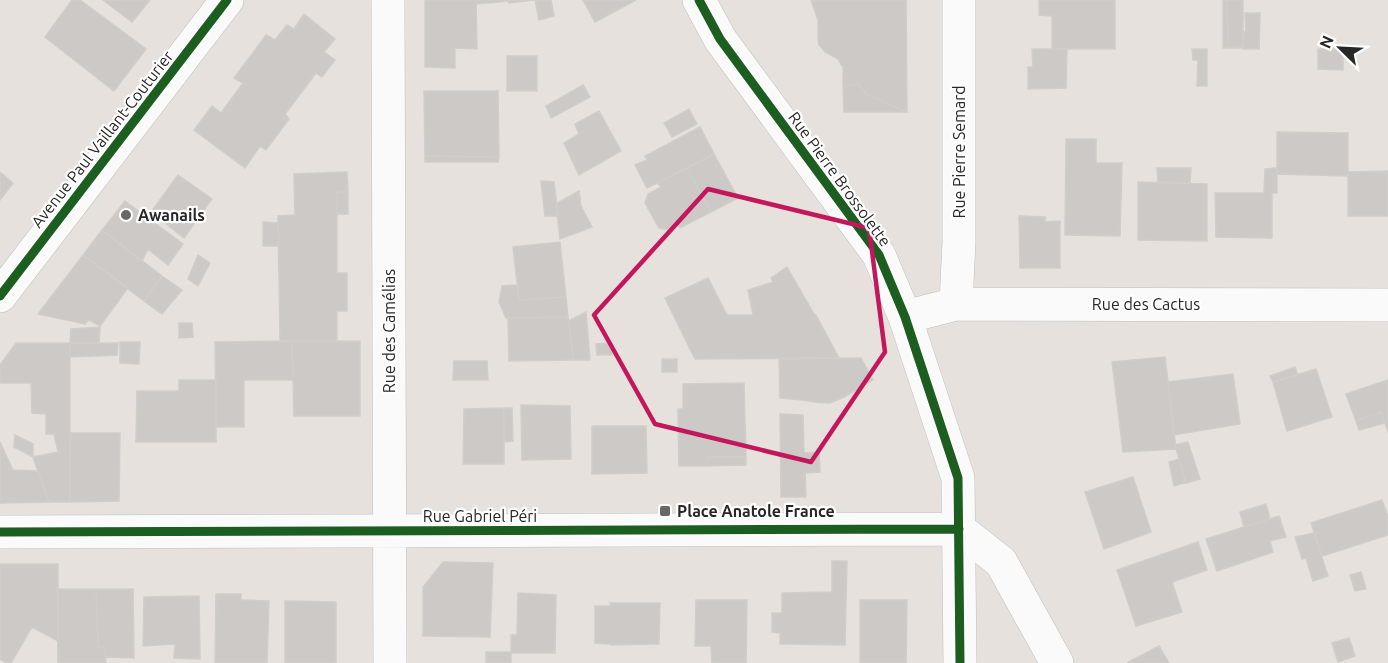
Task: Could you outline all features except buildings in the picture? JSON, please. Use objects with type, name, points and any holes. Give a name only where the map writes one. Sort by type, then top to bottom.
[{"type":"street","name":"Avenue Paul Vaillant-Couturier","points":[[0,296],[227,0]]},
{"type":"street","name":"Rue des Camélias","points":[[387,0],[390,663]]},
{"type":"street","name":"Rue Pierre Brossolette","points":[[699,0],[720,39],[879,255],[905,318],[958,478],[959,529]]},
{"type":"street","name":"Rue Pierre Semard","points":[[956,304],[959,241],[958,0]]},
{"type":"street","name":"Rue des Cactus","points":[[905,318],[956,304],[1388,305]]},
{"type":"street","name":"Rue Gabriel Péri","points":[[0,532],[959,529]]},
{"type":"street","points":[[959,529],[960,663]]},
{"type":"street","points":[[959,529],[1001,562],[1057,663]]},
{"type":"highlighted area","points":[[708,189],[869,228],[885,352],[811,462],[655,424],[594,315]]},
{"type":"cycle path","points":[[0,296],[227,0]]},
{"type":"cycle path","points":[[699,0],[720,39],[879,255],[905,317],[958,478],[960,663]]},
{"type":"cycle path","points":[[0,532],[959,529]]},
{"type":"place","name":"Awanails","points":[[126,215]]},
{"type":"place","name":"Place Anatole France","points":[[665,511]]}]
